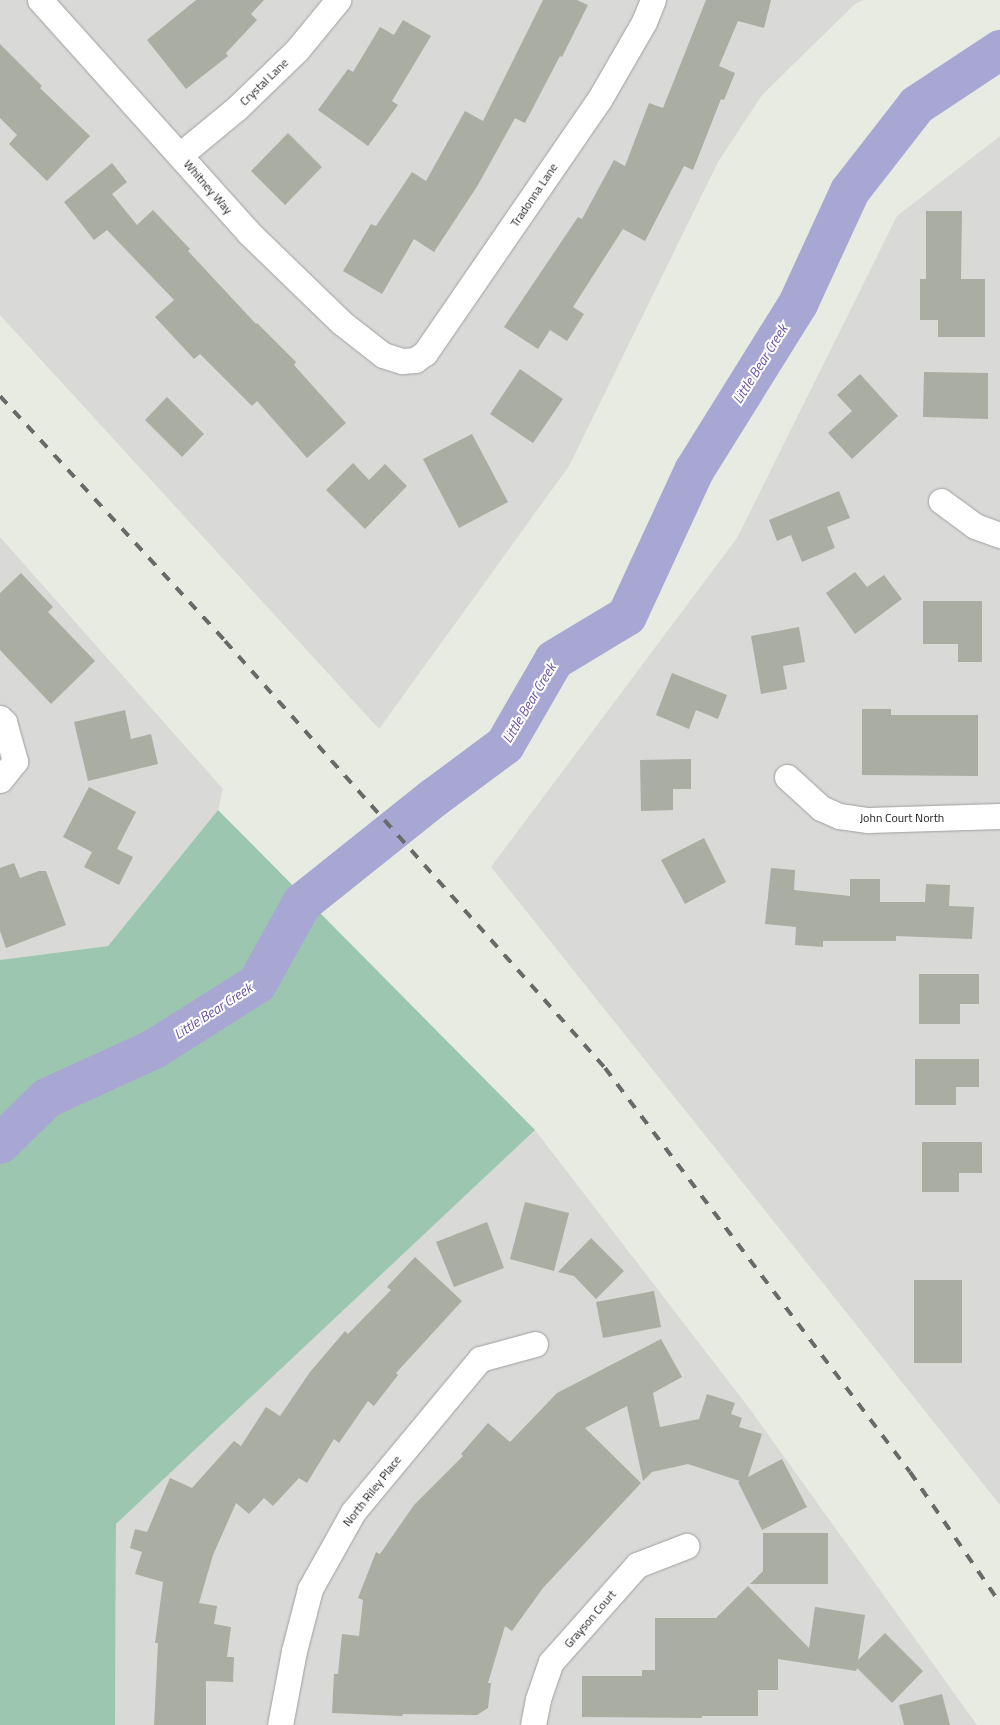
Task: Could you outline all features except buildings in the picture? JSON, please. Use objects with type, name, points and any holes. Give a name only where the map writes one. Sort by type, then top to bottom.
[{"type":"street","name":"Whitney Way","points":[[40,0],[256,240],[342,323],[383,355],[390,357]]},
{"type":"street","name":"Crystal Lane","points":[[180,155],[237,108],[297,50],[338,0]]},
{"type":"street","name":"Tradonna Lane","points":[[390,357],[402,361],[415,360],[425,353],[599,100],[644,22],[653,0]]},
{"type":"street","points":[[941,501],[975,526],[1000,535]]},
{"type":"street","points":[[0,718],[4,722],[15,761],[0,780]]},
{"type":"street","name":"John Court North","points":[[787,778],[821,808],[839,816],[868,820],[1000,816]]},
{"type":"street","name":"North Riley Place","points":[[280,1725],[294,1651],[310,1589],[328,1552],[353,1512],[480,1359],[534,1344]]},
{"type":"street","name":"Grayson Court","points":[[533,1725],[538,1699],[551,1662],[637,1566],[686,1546]]},
{"type":"shaded area","points":[[0,0],[863,0],[854,5],[762,95],[718,162],[569,466],[379,729],[0,315]]},
{"type":"shaded area","points":[[1000,136],[1000,1505],[491,867],[737,538],[897,216]]},
{"type":"shaded area","points":[[0,537],[223,789],[218,810],[108,946],[0,960]]},
{"type":"shaded area","points":[[535,1130],[749,1408],[977,1725],[115,1725],[116,1524]]},
{"type":"green space","points":[[218,810],[535,1130],[116,1524],[115,1725],[0,1725],[0,960],[108,946]]},
{"type":"waterway","name":"Little Bear Creek","points":[[0,1144],[47,1098],[154,1049],[257,984],[302,903],[435,797],[505,745],[554,660],[627,616],[694,471],[798,304],[850,191],[917,105],[1000,50]]},
{"type":"railway","points":[[0,396],[225,641],[605,1068],[910,1472],[1000,1603]]}]
